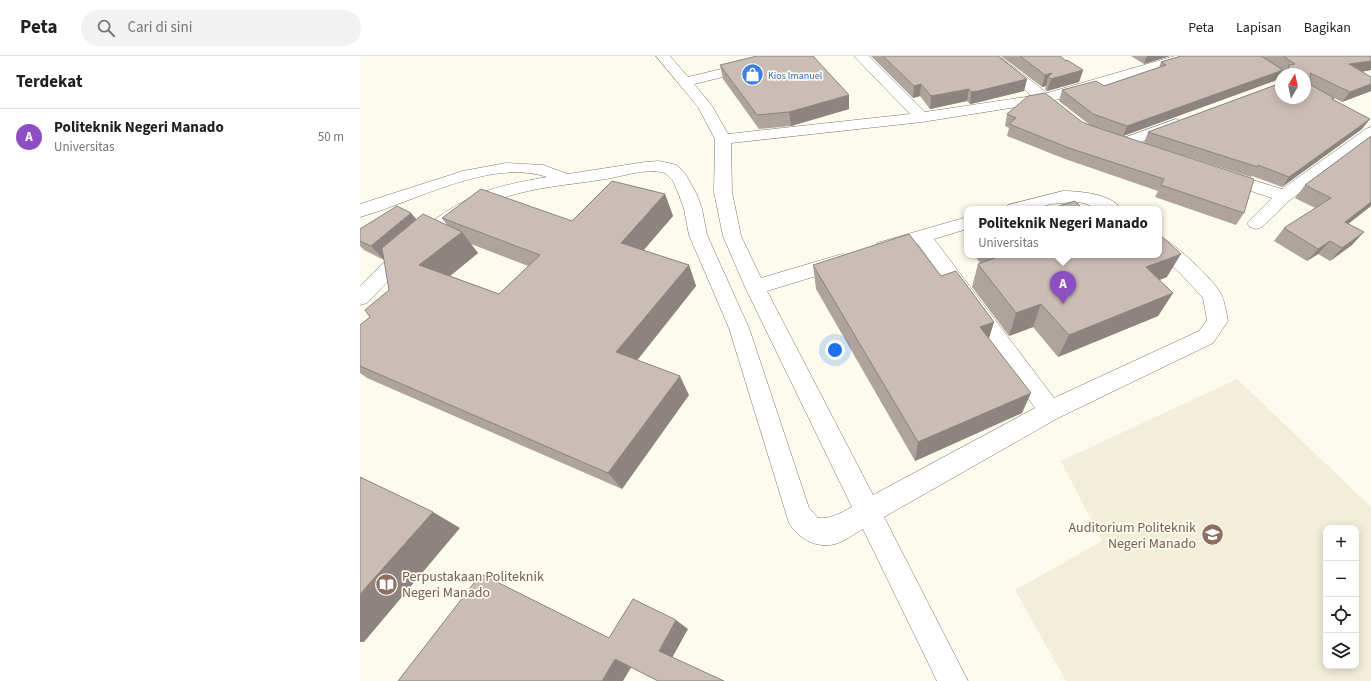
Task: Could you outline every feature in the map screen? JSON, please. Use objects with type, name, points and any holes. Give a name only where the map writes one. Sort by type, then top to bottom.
[{"type":"street","points":[[663,56],[705,106],[723,139],[723,192],[732,236],[755,287],[953,681]]},
{"type":"street","points":[[685,82],[792,56]]},
{"type":"street","points":[[861,56],[922,117]]},
{"type":"street","points":[[991,56],[1062,112]]},
{"type":"street","points":[[723,139],[922,117],[1045,98],[1190,56]]},
{"type":"street","points":[[1134,60],[1146,68]]},
{"type":"street","points":[[1147,151],[1117,141],[1189,119]]},
{"type":"street","points":[[1256,223],[1284,196],[1369,126]]},
{"type":"street","points":[[360,298],[384,273],[428,235],[464,210],[487,198],[508,190],[568,179],[652,167],[667,168],[673,171],[680,179],[688,194],[693,209],[698,235],[739,328],[798,514],[804,525],[814,531],[824,532],[834,531],[1050,411],[1206,337],[1218,321],[1212,295],[1187,268],[1162,246]]},
{"type":"street","points":[[360,211],[427,188],[485,171],[529,169],[551,172],[568,179]]},
{"type":"street","points":[[1208,171],[1284,196]]},
{"type":"street","points":[[1024,206],[1063,195],[1087,198],[1107,206]]},
{"type":"street","points":[[755,287],[964,224]]},
{"type":"street","points":[[922,236],[1050,411]]},
{"type":"shaded area","name":"Auditorium Politeknik Negeri Manado","points":[[1237,379],[1371,507],[1371,681],[1066,681],[1015,590],[1102,541],[1061,461]]},
{"type":"building","points":[[757,56],[813,56],[849,95],[789,112],[757,115],[720,65]]},
{"type":"building","points":[[883,56],[998,56],[1027,79],[978,91],[971,92],[969,89],[931,96],[921,84],[914,86]]},
{"type":"building","points":[[1020,56],[1060,56],[1083,70],[1051,79],[1048,77],[1052,73],[1045,75]]},
{"type":"building","points":[[1181,56],[1261,56],[1280,68],[1275,68],[1275,73],[1127,126],[1093,114],[1062,90],[1096,81],[1104,86],[1166,65],[1161,62]]},
{"type":"building","points":[[1283,56],[1371,56],[1371,61],[1349,64],[1371,77],[1371,84],[1350,92],[1311,73],[1311,68],[1289,68],[1289,65],[1295,64]]},
{"type":"building","points":[[1275,85],[1275,104],[1311,104],[1311,85],[1334,98],[1332,99],[1370,119],[1289,177],[1258,165],[1258,167],[1148,132]]},
{"type":"building","points":[[1045,93],[1082,122],[1254,179],[1244,213],[1161,185],[1164,179],[1069,148],[1009,124],[1016,118],[1007,114],[1028,96]]},
{"type":"building","points":[[1371,136],[1371,202],[1345,222],[1364,232],[1342,248],[1330,241],[1318,249],[1284,228],[1331,198],[1305,185]]},
{"type":"building","points":[[612,181],[665,194],[621,243],[689,265],[616,352],[680,376],[608,473],[360,366],[360,325],[370,317],[365,310],[389,290],[382,248],[423,214],[462,232],[419,265],[499,294],[540,255],[442,218],[481,189],[572,221]]},
{"type":"building","points":[[1075,201],[1080,206],[1059,206]]},
{"type":"building","points":[[397,206],[411,213],[371,246],[360,241],[360,229]]},
{"type":"building","points":[[909,234],[941,276],[956,271],[994,322],[980,327],[1031,393],[918,442],[813,265]]},
{"type":"building","points":[[1162,237],[1181,254],[1146,267],[1173,293],[1069,335],[1041,304],[1016,313],[978,264],[994,258],[1162,258]]},
{"type":"building","points":[[360,477],[433,512],[360,594]]},
{"type":"building","points":[[481,574],[609,638],[633,599],[676,620],[659,651],[724,681],[658,681],[615,659],[602,681],[398,681]]},
{"type":"place","name":"Kios Imanuel","points":[[753,75]]},
{"type":"place","name":"Politeknik Negeri Manado","points":[[1063,304]]},
{"type":"place","name":"Auditorium Politeknik Negeri Manado","points":[[1212,535]]},
{"type":"place","name":"Perpustakaan Politeknik Negeri Manado","points":[[386,584]]}]
